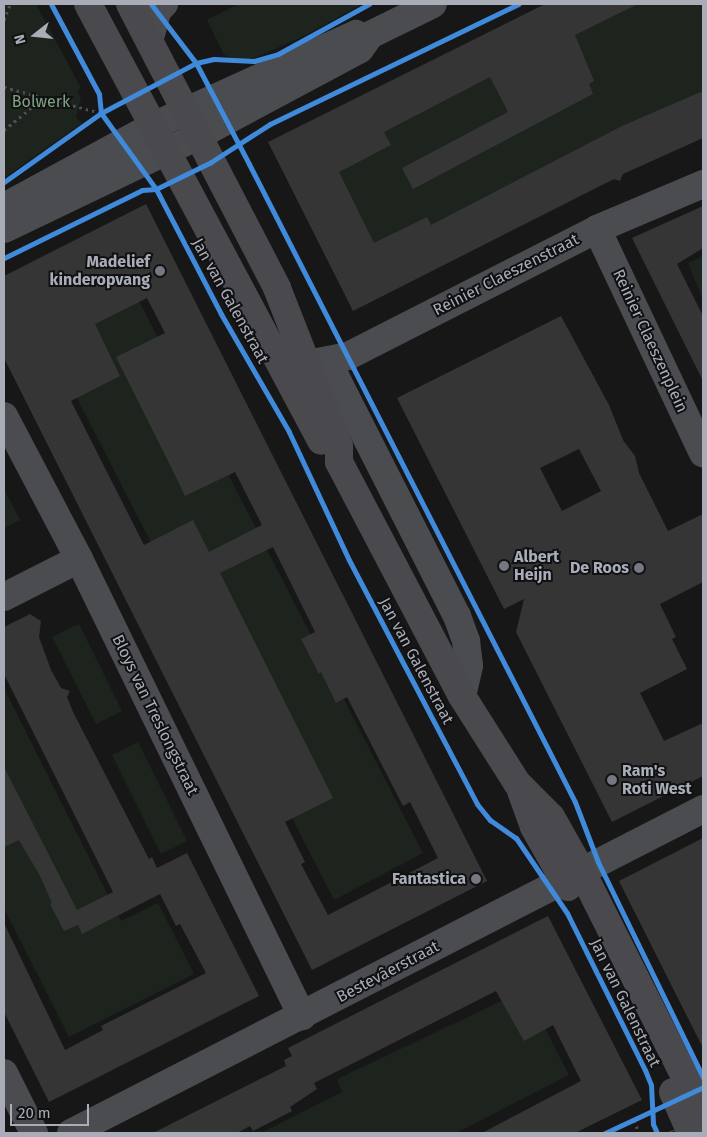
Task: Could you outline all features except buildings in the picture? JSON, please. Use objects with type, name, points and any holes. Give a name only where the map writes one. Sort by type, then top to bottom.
[{"type":"main road","name":"Jan van Galenstraat","points":[[88,4],[330,458],[339,462]]},
{"type":"main road","name":"Jan van Galenstraat","points":[[130,4],[150,38],[198,136],[318,363],[339,446],[339,462],[462,696],[518,783],[534,827],[573,875],[696,1115]]},
{"type":"street","points":[[150,38],[157,11],[164,4]]},
{"type":"street","points":[[4,229],[198,136],[360,49],[370,35],[433,4]]},
{"type":"street","points":[[4,207],[153,126],[352,33],[370,35]]},
{"type":"street","name":"Reinier Claeszenstraat","points":[[318,363],[348,356],[597,229],[703,184]]},
{"type":"street","name":"Reinier Claeszenplein","points":[[597,229],[703,453]]},
{"type":"street","points":[[273,350],[318,363]]},
{"type":"street","name":"Jan van Galenstraat","points":[[318,363],[457,616],[466,641],[469,666],[462,696]]},
{"type":"street","name":"Bloys van Treslongstraat","points":[[4,416],[79,559],[302,1016]]},
{"type":"street","points":[[4,597],[79,559]]},
{"type":"street","name":"Bestevâerstraat","points":[[71,1133],[703,809]]},
{"type":"street","points":[[4,1073],[34,1133]]},
{"type":"path","points":[[4,20],[10,4]]},
{"type":"path","points":[[4,87],[43,97],[98,115],[122,142]]},
{"type":"path","points":[[98,115],[137,95]]},
{"type":"path","points":[[4,130],[43,97]]},
{"type":"path","points":[[98,115],[100,104]]},
{"type":"path","points":[[627,1123],[640,1116]]},
{"type":"path","points":[[634,1120],[639,1133]]},
{"type":"green space","name":"Bolwerk","points":[[4,4],[36,4],[81,88],[77,91],[81,98],[76,117],[82,123],[4,178]]},
{"type":"green space","points":[[239,4],[362,4],[306,35],[255,58],[242,60],[224,55],[207,20]]},
{"type":"green space","points":[[612,4],[703,4],[703,112],[360,267],[296,160]]},
{"type":"green space","points":[[703,256],[703,300],[688,263]]},
{"type":"green space","points":[[124,272],[423,853],[334,900],[36,318]]},
{"type":"green space","points":[[4,489],[20,520],[4,528]]},
{"type":"green space","points":[[79,624],[122,711],[96,724],[52,637]]},
{"type":"green space","points":[[4,688],[121,921],[158,903],[194,974],[69,1037],[4,908]]},
{"type":"green space","points":[[138,742],[187,841],[161,854],[112,755]]},
{"type":"green space","points":[[525,990],[569,1075],[456,1133],[261,1133],[342,1092],[337,1079]]},
{"type":"tram line","points":[[665,1133],[703,1119]]},
{"type":"cycle path","points":[[51,4],[99,94],[101,113],[156,189],[221,314],[289,432],[349,560],[477,804],[490,820],[516,838],[567,913],[645,1070],[651,1085],[653,1124],[657,1133]]},
{"type":"cycle path","points":[[151,4],[196,63],[249,164],[575,802],[598,862],[703,1077]]},
{"type":"cycle path","points":[[4,182],[101,113],[196,63],[214,59],[254,61],[278,54],[369,4]]},
{"type":"cycle path","points":[[4,258],[142,190],[156,189],[211,162],[270,124],[518,4]]},
{"type":"cycle path","points":[[605,1133],[703,1087]]},
{"type":"place","name":"Madelief kinderopvang","points":[[160,271]]},
{"type":"place","name":"Albert Heijn","points":[[504,566]]},
{"type":"place","name":"De Roos","points":[[639,568]]},
{"type":"place","name":"Ram's Roti West","points":[[612,780]]},
{"type":"place","name":"Fantastica","points":[[476,879]]}]
